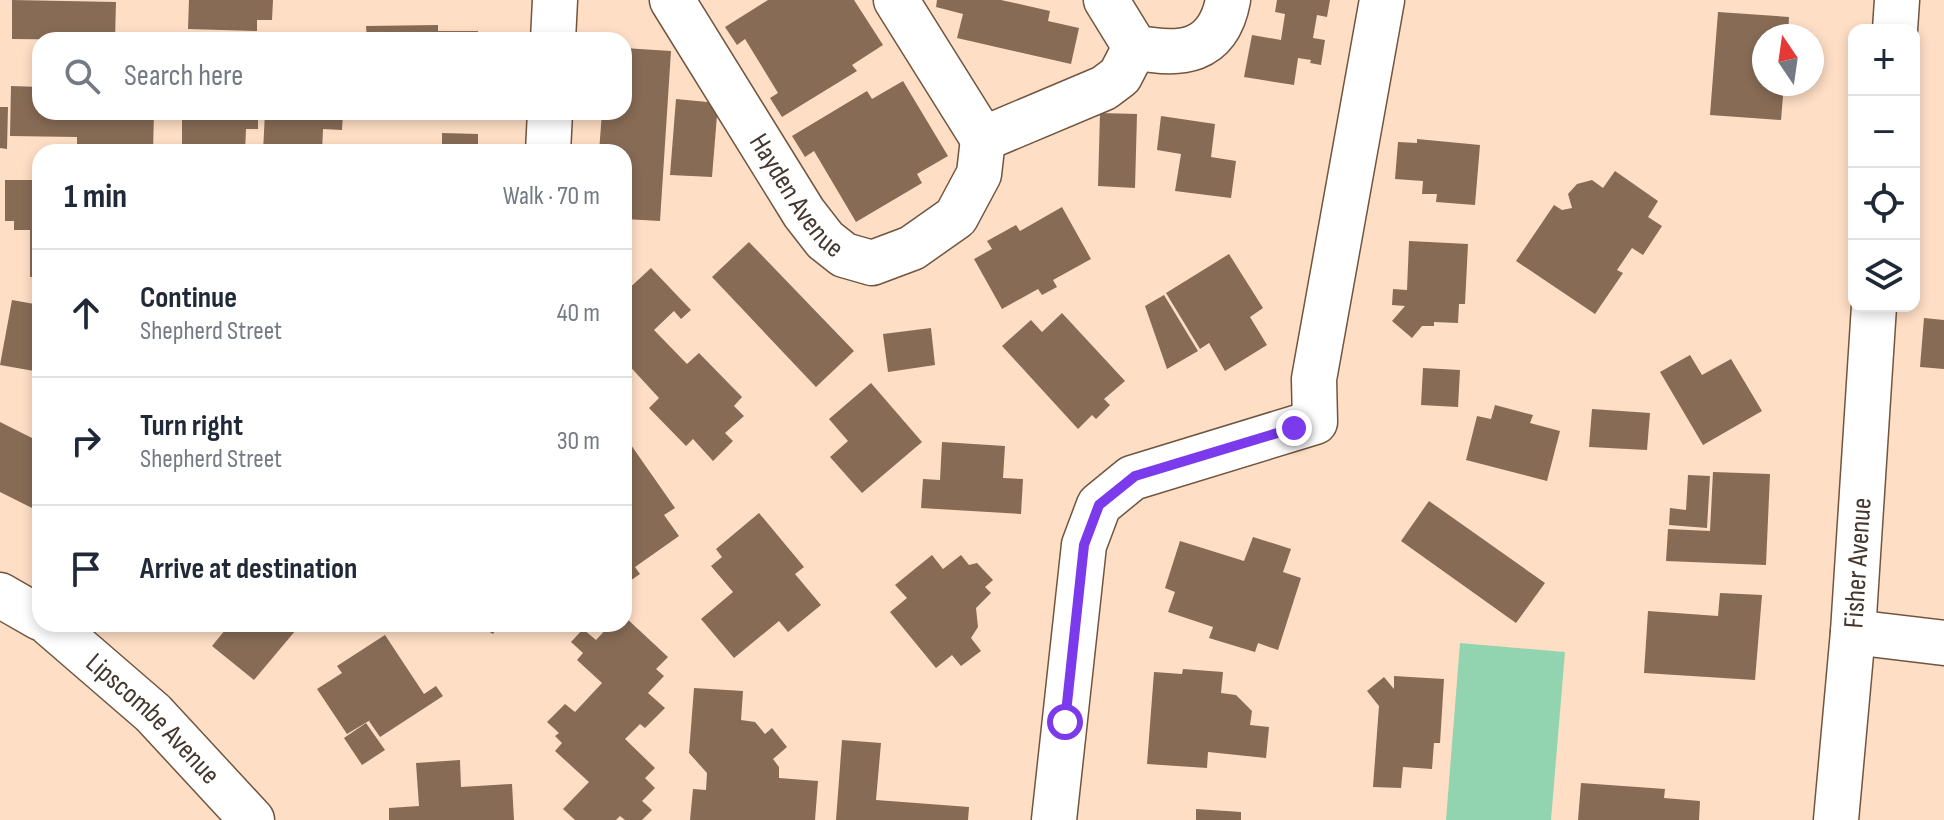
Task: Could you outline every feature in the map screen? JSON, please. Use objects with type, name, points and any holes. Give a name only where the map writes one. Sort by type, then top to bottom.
[{"type":"street","points":[[553,32],[555,0]]},
{"type":"street","name":"Hayden Avenue","points":[[672,0],[804,213],[825,240],[844,255],[872,263],[912,248],[956,217],[979,174],[983,139]]},
{"type":"street","points":[[896,0],[983,139],[1104,88],[1120,76],[1135,47]]},
{"type":"street","points":[[1106,0],[1135,47],[1165,53],[1199,48],[1224,19],[1228,0]]},
{"type":"street","points":[[1054,820],[1084,545],[1099,505],[1135,476],[1315,422],[1314,379],[1382,0]]},
{"type":"street","points":[[1895,24],[1897,0]]},
{"type":"street","points":[[548,144],[550,120]]},
{"type":"street","name":"Fisher Avenue","points":[[1836,820],[1853,632],[1874,312]]},
{"type":"street","points":[[0,595],[32,613]]},
{"type":"street","name":"Lipscombe Avenue","points":[[59,632],[153,713],[252,820]]},
{"type":"street","points":[[1853,632],[1944,643]]},
{"type":"green space","points":[[1460,643],[1565,652],[1551,820],[1446,820]]},
{"type":"building","points":[[12,0],[116,2],[115,32],[32,32],[32,39],[12,39]]},
{"type":"building","points":[[189,0],[273,0],[272,20],[257,20],[257,31],[188,29]]},
{"type":"building","points":[[768,0],[854,0],[883,45],[852,65],[857,71],[782,117],[770,98],[778,93],[745,39],[737,45],[725,27]]},
{"type":"building","points":[[937,0],[1001,0],[1050,11],[1048,21],[1079,28],[1071,64],[957,38],[963,14],[936,7]]},
{"type":"building","points":[[1277,0],[1330,0],[1327,17],[1317,15],[1313,38],[1325,40],[1321,65],[1298,58],[1294,85],[1244,77],[1252,35],[1281,40],[1285,14],[1275,12]]},
{"type":"building","points":[[1718,12],[1789,17],[1789,24],[1752,24],[1752,96],[1783,96],[1781,120],[1710,115]]},
{"type":"building","points":[[438,25],[438,31],[478,32],[366,32],[366,26]]},
{"type":"building","points":[[632,49],[671,51],[660,221],[632,219],[632,144],[600,144],[601,120],[632,120]]},
{"type":"building","points":[[903,81],[948,156],[917,174],[922,183],[856,222],[814,151],[805,157],[792,136],[867,91],[872,99]]},
{"type":"building","points":[[11,86],[32,87],[32,120],[154,120],[153,144],[77,144],[77,137],[10,136]]},
{"type":"building","points":[[676,99],[718,103],[712,177],[670,175]]},
{"type":"building","points":[[0,107],[8,107],[7,149],[0,148]]},
{"type":"building","points":[[1100,113],[1137,114],[1135,188],[1098,186]]},
{"type":"building","points":[[1161,116],[1215,124],[1211,157],[1236,161],[1231,198],[1175,191],[1181,154],[1157,150]]},
{"type":"building","points":[[182,120],[258,120],[258,129],[246,129],[245,144],[182,144]]},
{"type":"building","points":[[265,120],[343,120],[342,130],[323,129],[322,144],[263,144]]},
{"type":"building","points":[[442,133],[478,134],[478,144],[442,144]]},
{"type":"building","points":[[1417,139],[1480,145],[1475,205],[1436,202],[1437,194],[1422,194],[1423,181],[1395,179],[1398,142],[1417,143]]},
{"type":"building","points":[[1615,171],[1658,201],[1648,217],[1662,226],[1643,255],[1632,248],[1617,270],[1623,273],[1595,314],[1516,261],[1554,205],[1562,210],[1572,208],[1568,194],[1577,184],[1592,180],[1603,188]]},
{"type":"building","points":[[5,180],[32,180],[32,277],[30,230],[14,230],[14,221],[5,221]]},
{"type":"building","points":[[1062,207],[1091,259],[1053,280],[1057,287],[1042,295],[1038,289],[1002,309],[974,259],[992,249],[987,241],[1016,225],[1020,231]]},
{"type":"building","points":[[1409,241],[1468,244],[1465,304],[1459,304],[1458,323],[1434,322],[1434,326],[1422,326],[1412,338],[1392,321],[1405,306],[1392,305],[1393,289],[1407,290]]},
{"type":"building","points":[[749,242],[854,351],[816,387],[712,277]]},
{"type":"building","points":[[1229,254],[1263,308],[1250,317],[1267,345],[1225,371],[1209,343],[1200,349],[1166,293]]},
{"type":"building","points":[[651,268],[691,310],[681,319],[674,311],[654,330],[687,364],[699,353],[742,397],[734,406],[744,416],[725,433],[733,441],[713,461],[693,439],[686,446],[649,408],[659,398],[632,369],[632,286]]},
{"type":"building","points":[[1164,295],[1198,351],[1167,369],[1145,306]]},
{"type":"building","points":[[12,300],[32,304],[32,371],[0,365]]},
{"type":"building","points":[[1062,313],[1125,381],[1104,399],[1110,405],[1096,419],[1092,415],[1078,429],[1002,346],[1031,320],[1042,332]]},
{"type":"building","points":[[1924,318],[1944,320],[1944,369],[1920,367]]},
{"type":"building","points":[[931,328],[935,365],[888,372],[883,334]]},
{"type":"building","points":[[1690,355],[1702,375],[1731,359],[1762,411],[1703,445],[1660,372]]},
{"type":"building","points":[[1423,368],[1460,370],[1458,407],[1421,405]]},
{"type":"building","points":[[871,383],[922,442],[862,493],[830,457],[848,441],[829,419]]},
{"type":"building","points":[[1495,405],[1533,415],[1530,423],[1560,431],[1547,481],[1466,460],[1477,416],[1491,419]]},
{"type":"building","points":[[1592,409],[1650,413],[1647,450],[1589,447]]},
{"type":"building","points":[[0,422],[32,438],[32,508],[0,492]]},
{"type":"building","points":[[942,442],[1005,446],[1003,478],[1023,479],[1021,514],[921,508],[923,479],[940,480]]},
{"type":"building","points":[[632,446],[675,508],[664,515],[679,536],[635,567],[640,574],[632,580]]},
{"type":"building","points":[[1713,472],[1770,474],[1766,565],[1666,561],[1668,529],[1710,531]]},
{"type":"building","points":[[1688,475],[1710,476],[1707,528],[1669,525],[1670,508],[1686,510]]},
{"type":"building","points":[[1429,501],[1545,583],[1516,623],[1401,541]]},
{"type":"building","points":[[759,513],[804,567],[795,574],[821,605],[788,632],[779,621],[734,658],[701,619],[733,592],[711,566],[722,557],[716,549]]},
{"type":"building","points":[[1253,537],[1291,549],[1283,572],[1301,578],[1278,650],[1258,643],[1255,652],[1209,638],[1213,627],[1168,612],[1175,592],[1165,588],[1180,541],[1244,561]]},
{"type":"building","points":[[932,555],[943,569],[961,555],[969,565],[977,563],[993,580],[985,587],[991,593],[976,608],[978,627],[971,638],[981,651],[961,666],[952,655],[936,668],[890,612],[907,598],[895,585]]},
{"type":"building","points":[[1720,593],[1762,595],[1755,680],[1644,673],[1648,611],[1718,616]]},
{"type":"building","points":[[632,623],[668,657],[656,669],[664,676],[648,693],[665,708],[645,728],[640,724],[625,739],[655,768],[645,778],[655,788],[642,801],[652,810],[642,820],[625,820],[620,816],[616,820],[575,820],[563,809],[589,782],[555,751],[562,743],[555,736],[559,733],[547,722],[565,704],[575,712],[602,683],[577,660],[583,653],[571,642],[580,632],[587,632],[596,640],[604,632],[632,632]]},
{"type":"building","points":[[223,632],[294,632],[254,680],[212,646]]},
{"type":"building","points":[[385,635],[424,694],[436,686],[443,696],[380,737],[369,721],[372,719],[347,734],[317,689],[342,673],[337,666]]},
{"type":"building","points":[[1183,669],[1223,672],[1221,693],[1236,695],[1252,711],[1250,725],[1269,727],[1266,758],[1208,752],[1207,768],[1147,764],[1154,672],[1182,674]]},
{"type":"building","points":[[1394,676],[1444,679],[1440,743],[1434,743],[1432,769],[1403,767],[1401,788],[1373,787],[1379,706],[1367,691],[1384,677],[1394,689]]},
{"type":"building","points":[[694,688],[743,691],[741,720],[755,722],[765,734],[772,728],[787,747],[773,759],[779,767],[779,778],[818,781],[815,820],[690,820],[693,789],[706,790],[707,773],[689,753]]},
{"type":"building","points":[[366,723],[385,750],[362,765],[344,738]]},
{"type":"building","points":[[842,740],[881,743],[876,800],[969,807],[968,820],[836,820]]},
{"type":"building","points":[[460,760],[461,787],[512,784],[514,820],[389,820],[389,808],[419,806],[416,763]]},
{"type":"building","points":[[1581,783],[1665,789],[1664,798],[1700,801],[1699,820],[1578,820]]},
{"type":"building","points":[[1196,809],[1241,812],[1241,820],[1196,820]]},
{"type":"route","points":[[1065,722],[1084,545],[1099,505],[1135,476],[1294,428]]}]
